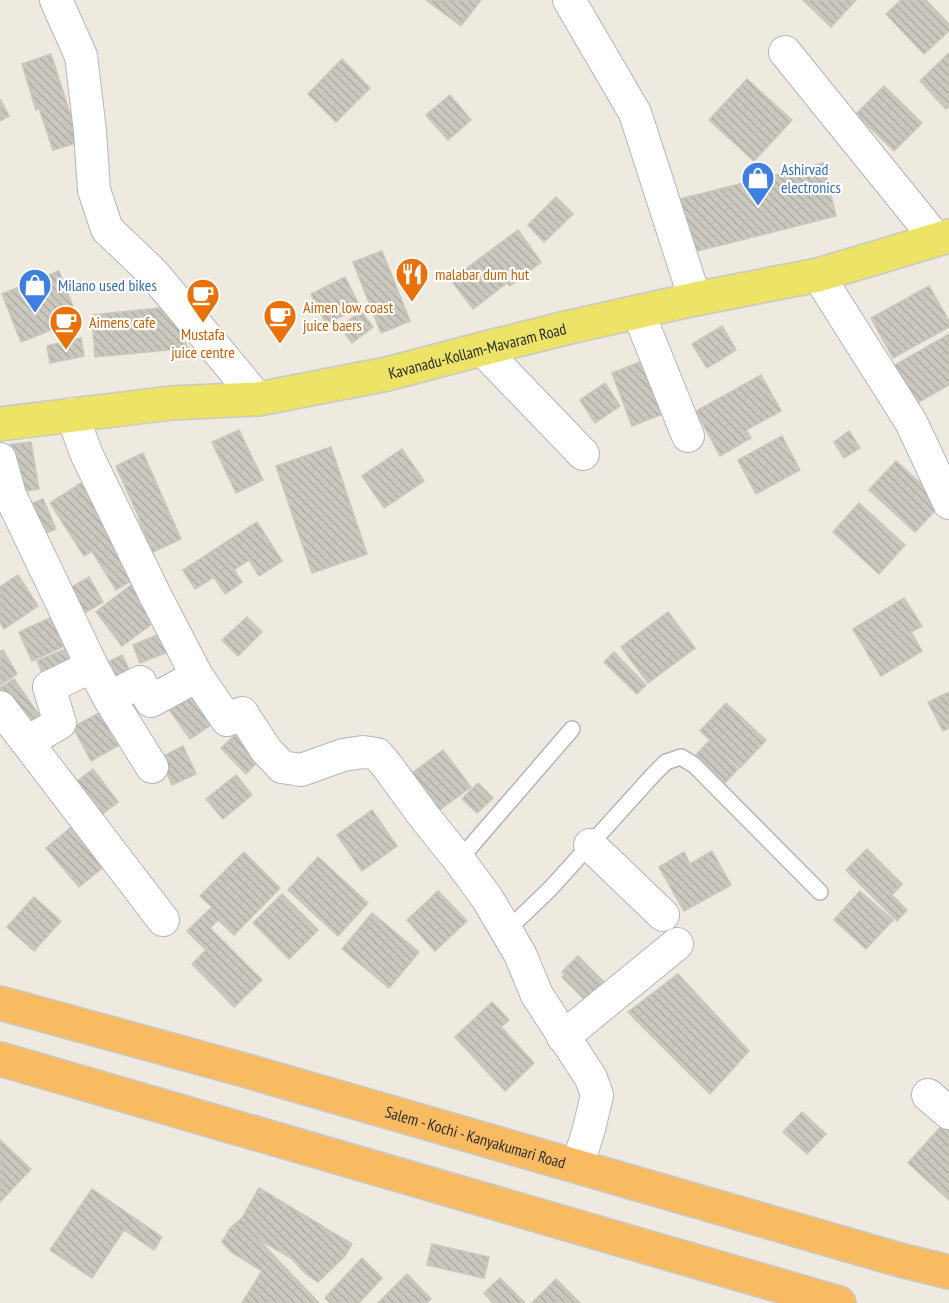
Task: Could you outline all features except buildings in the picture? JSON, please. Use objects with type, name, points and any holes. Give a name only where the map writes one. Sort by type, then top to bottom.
[{"type":"highway","name":"Salem - Kochi - Kanyakumari Road","points":[[0,1003],[244,1070],[900,1260],[949,1272]]},
{"type":"highway","points":[[0,1059],[839,1303]]},
{"type":"main road","name":"Kavanadu-Kollam-Mavaram Road","points":[[0,424],[171,403],[258,399],[387,374],[570,327],[818,275],[943,238]]},
{"type":"street","points":[[56,0],[81,56],[94,190],[107,229],[153,273],[258,399]]},
{"type":"street","points":[[569,0],[635,113],[695,299]]},
{"type":"street","points":[[785,52],[943,238]]},
{"type":"street","points":[[818,275],[911,422],[949,503]]},
{"type":"street","points":[[638,312],[688,436]]},
{"type":"street","points":[[482,349],[583,454]]},
{"type":"street","points":[[72,414],[86,453],[155,595],[197,676],[227,720],[242,713],[266,750],[282,767],[301,770],[343,755],[363,752],[377,754],[487,898],[520,954],[537,995],[591,1077],[597,1095],[577,1167]]},
{"type":"street","points":[[0,459],[10,495],[92,666],[152,767]]},
{"type":"street","points":[[27,742],[60,723],[49,687],[92,666]]},
{"type":"street","points":[[109,698],[140,682],[151,701],[197,676]]},
{"type":"street","points":[[0,707],[164,920]]},
{"type":"street","points":[[590,845],[663,915]]},
{"type":"street","points":[[563,1037],[677,944]]},
{"type":"lane","points":[[459,860],[572,729]]},
{"type":"lane","points":[[506,931],[550,889],[666,762],[681,757],[694,765],[820,892]]},
{"type":"place","name":"Ashirvad electronics","points":[[758,207]]},
{"type":"place","name":"malabar dum hut","points":[[412,303]]},
{"type":"place","name":"Milano used bikes","points":[[35,314]]},
{"type":"place","name":"Mustafa juice centre","points":[[203,324]]},
{"type":"place","name":"Aimen low coast juice baers","points":[[280,345]]},
{"type":"place","name":"Aimens cafe","points":[[66,351]]}]
